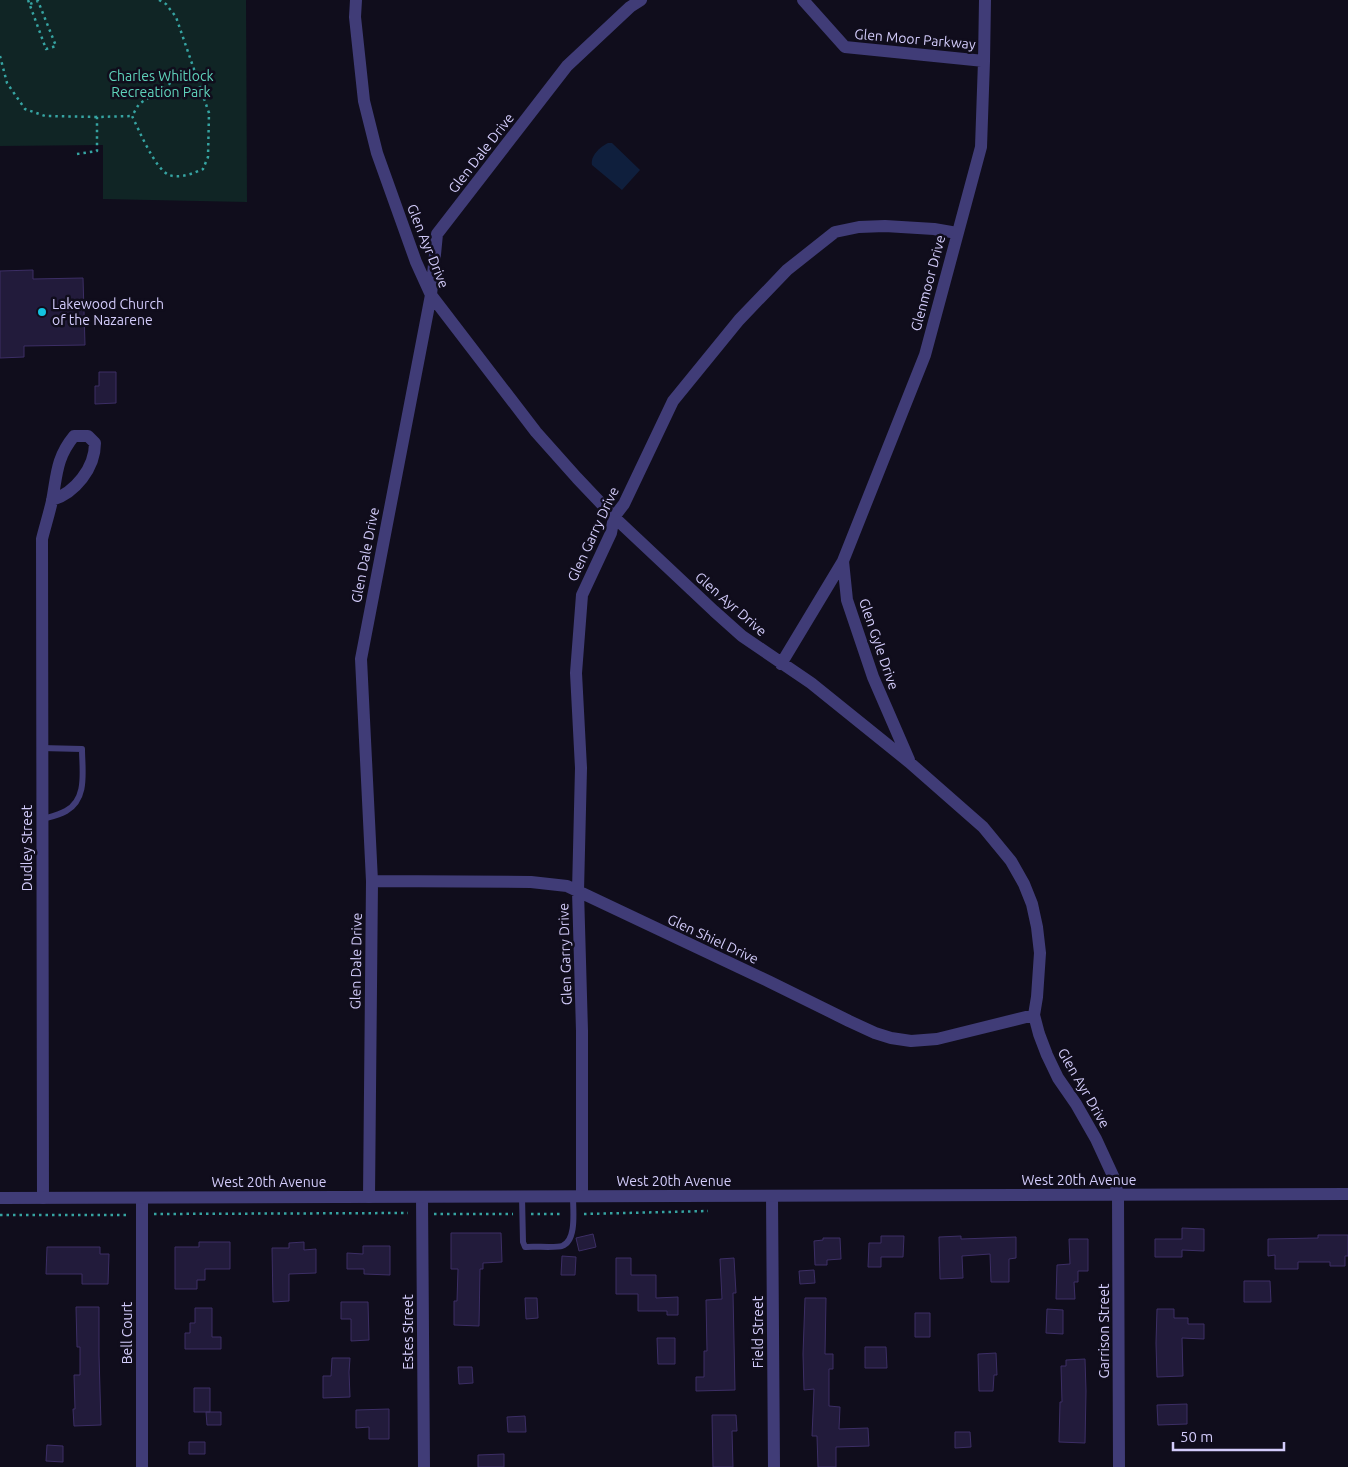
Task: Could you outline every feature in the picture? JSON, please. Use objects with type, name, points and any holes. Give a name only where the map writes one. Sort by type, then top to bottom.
[{"type":"street","name":"Glen Ayr Drive","points":[[356,0],[355,17],[364,101],[377,153],[416,262],[431,295],[536,432],[576,478],[614,517],[742,636],[811,683],[909,762],[983,827],[1011,861],[1024,884],[1032,904],[1037,926],[1040,953],[1034,1015],[1039,1034],[1058,1078],[1076,1104],[1096,1139],[1114,1178],[1118,1195]]},
{"type":"street","name":"Glen Dale Drive","points":[[369,1197],[372,881],[361,659],[431,295],[437,234],[567,66],[630,7],[641,0]]},
{"type":"street","name":"Glen Moor Parkway","points":[[804,0],[845,47],[984,60]]},
{"type":"street","name":"Glenmoor Drive","points":[[843,561],[925,355],[981,147],[985,0]]},
{"type":"street","name":"Glen Garry Drive","points":[[578,1197],[582,1031],[578,891],[581,768],[576,673],[582,595],[611,533],[614,517],[624,504],[673,401],[739,320],[787,270],[835,232],[859,227],[886,226],[934,229],[957,233]]},
{"type":"street","name":"Dudley Street","points":[[43,1198],[42,539],[52,500],[54,481],[65,447],[74,436],[88,436],[95,444],[95,452],[85,476],[62,497],[52,500]]},
{"type":"street","points":[[781,664],[843,561]]},
{"type":"street","name":"Glen Gyle Drive","points":[[843,561],[847,600],[873,677],[909,762]]},
{"type":"street","name":"Glen Shiel Drive","points":[[372,881],[531,882],[567,886],[849,1021],[891,1038],[911,1041],[937,1039],[1034,1015]]},
{"type":"street","name":"West 20th Avenue","points":[[0,1198],[1348,1194]]},
{"type":"street","name":"Garrison Street","points":[[1118,1195],[1119,1467]]},
{"type":"street","name":"Field Street","points":[[772,1196],[774,1467]]},
{"type":"street","name":"Estes Street","points":[[422,1197],[424,1467]]},
{"type":"street","name":"Bell Court","points":[[142,1198],[142,1467]]},
{"type":"lane","points":[[41,748],[82,749],[82,791],[76,802],[66,811],[42,819]]},
{"type":"lane","points":[[522,1197],[523,1242],[525,1247],[562,1246],[569,1241],[573,1229],[573,1214],[578,1197]]},
{"type":"path","points":[[28,0],[46,49],[56,46],[38,1],[30,4]]},
{"type":"path","points":[[132,116],[156,163],[169,175],[187,176],[204,169],[208,157],[209,114],[176,17],[166,4],[159,0]]},
{"type":"path","points":[[0,56],[7,83],[25,108],[45,116],[132,116]]},
{"type":"path","points":[[132,116],[139,104],[193,68]]},
{"type":"path","points":[[77,154],[96,151],[97,117]]},
{"type":"path","points":[[0,1216],[142,1214],[573,1214],[716,1211]]},
{"type":"green space","name":"Charles Whitlock Recreation Park","points":[[0,0],[246,0],[247,202],[103,199],[103,145],[0,146]]},
{"type":"water","points":[[608,143],[612,143],[640,170],[622,190],[592,165],[596,152]]},
{"type":"building","name":"Lakewood Church of the Nazarene","points":[[33,270],[33,279],[83,278],[85,345],[24,346],[24,357],[0,358],[0,271]]},
{"type":"building","points":[[99,372],[116,372],[116,403],[95,404],[95,386],[99,386]]},
{"type":"building","points":[[1182,1228],[1204,1229],[1204,1251],[1182,1250],[1182,1257],[1155,1257],[1155,1239],[1182,1239]]},
{"type":"building","points":[[451,1233],[501,1233],[502,1262],[483,1263],[483,1269],[480,1269],[479,1326],[454,1325],[454,1301],[457,1301],[458,1269],[451,1269]]},
{"type":"building","points":[[593,1234],[596,1247],[579,1251],[576,1238]]},
{"type":"building","points":[[1318,1235],[1348,1235],[1348,1256],[1345,1256],[1345,1266],[1330,1266],[1330,1262],[1298,1262],[1298,1269],[1275,1269],[1275,1255],[1268,1256],[1268,1239],[1318,1238]]},
{"type":"building","points":[[881,1236],[904,1236],[903,1257],[881,1257],[881,1267],[868,1267],[869,1243],[881,1243]]},
{"type":"building","points":[[961,1236],[961,1239],[1016,1237],[1016,1258],[1009,1259],[1009,1282],[991,1282],[990,1254],[962,1256],[963,1278],[940,1279],[939,1237]]},
{"type":"building","points":[[823,1238],[840,1238],[841,1259],[827,1260],[827,1265],[815,1265],[814,1241],[823,1240]]},
{"type":"building","points":[[1069,1239],[1088,1239],[1088,1271],[1078,1271],[1078,1282],[1074,1282],[1075,1299],[1056,1299],[1057,1265],[1070,1264]]},
{"type":"building","points":[[199,1242],[230,1242],[230,1269],[205,1269],[205,1280],[197,1280],[197,1289],[175,1289],[175,1247],[199,1247]]},
{"type":"building","points":[[304,1242],[304,1250],[316,1249],[316,1273],[289,1274],[289,1301],[273,1302],[272,1248],[289,1248],[289,1243]]},
{"type":"building","points":[[363,1246],[390,1246],[390,1275],[364,1274],[364,1269],[347,1269],[347,1253],[363,1254]]},
{"type":"building","points":[[47,1247],[100,1247],[100,1254],[109,1254],[108,1284],[82,1284],[82,1274],[46,1274]]},
{"type":"building","points":[[562,1256],[576,1257],[575,1275],[561,1275]]},
{"type":"building","points":[[616,1258],[631,1258],[631,1275],[656,1275],[656,1298],[678,1297],[678,1315],[667,1315],[667,1311],[638,1311],[638,1294],[616,1294]]},
{"type":"building","points":[[734,1258],[736,1293],[733,1293],[735,1390],[696,1391],[696,1377],[704,1377],[704,1351],[707,1351],[706,1300],[722,1299],[720,1259]]},
{"type":"building","points":[[814,1270],[815,1283],[800,1284],[799,1271]]},
{"type":"building","points":[[1244,1281],[1270,1281],[1271,1302],[1244,1302]]},
{"type":"building","points":[[525,1298],[537,1298],[538,1318],[526,1319]]},
{"type":"building","points":[[805,1298],[826,1298],[825,1354],[833,1354],[833,1369],[829,1369],[829,1406],[840,1407],[839,1429],[868,1428],[869,1446],[836,1447],[836,1467],[818,1467],[817,1436],[812,1436],[814,1389],[804,1390]]},
{"type":"building","points":[[341,1302],[368,1302],[369,1340],[351,1341],[351,1319],[341,1319]]},
{"type":"building","points":[[76,1307],[99,1307],[101,1425],[74,1426],[74,1375],[80,1375],[80,1347],[77,1347]]},
{"type":"building","points":[[195,1308],[212,1308],[212,1337],[221,1337],[221,1349],[185,1349],[185,1333],[190,1333],[190,1323],[195,1323]]},
{"type":"building","points":[[1047,1309],[1063,1310],[1063,1334],[1046,1333]]},
{"type":"building","points":[[1157,1309],[1174,1309],[1174,1318],[1188,1318],[1188,1324],[1204,1324],[1204,1339],[1182,1338],[1183,1376],[1157,1377]]},
{"type":"building","points":[[915,1313],[930,1313],[930,1337],[915,1337]]},
{"type":"building","points":[[657,1338],[675,1338],[675,1364],[658,1364]]},
{"type":"building","points":[[865,1347],[886,1347],[887,1368],[865,1368]]},
{"type":"building","points":[[996,1353],[997,1375],[994,1375],[993,1391],[979,1391],[978,1354]]},
{"type":"building","points":[[332,1358],[350,1358],[350,1397],[323,1398],[323,1376],[331,1376]]},
{"type":"building","points":[[1085,1359],[1085,1443],[1059,1442],[1060,1402],[1062,1402],[1061,1366],[1066,1366],[1066,1360]]},
{"type":"building","points":[[458,1367],[472,1367],[473,1383],[459,1384]]},
{"type":"building","points":[[194,1388],[210,1388],[210,1412],[194,1412]]},
{"type":"building","points":[[1187,1404],[1187,1424],[1158,1425],[1157,1405]]},
{"type":"building","points":[[389,1409],[389,1439],[369,1439],[369,1427],[356,1428],[356,1410]]},
{"type":"building","points":[[206,1412],[221,1412],[221,1425],[207,1425]]},
{"type":"building","points":[[712,1415],[736,1415],[737,1431],[732,1431],[733,1467],[713,1467]]},
{"type":"building","points":[[525,1416],[526,1432],[508,1432],[507,1417]]},
{"type":"building","points":[[955,1432],[970,1432],[971,1447],[955,1448]]},
{"type":"building","points":[[189,1442],[205,1442],[205,1454],[189,1454]]},
{"type":"building","points":[[47,1445],[63,1446],[63,1462],[46,1461]]},
{"type":"building","points":[[504,1454],[504,1467],[478,1467],[478,1455]]},
{"type":"place","name":"Lakewood Church of the Nazarene","points":[[42,312]]}]
